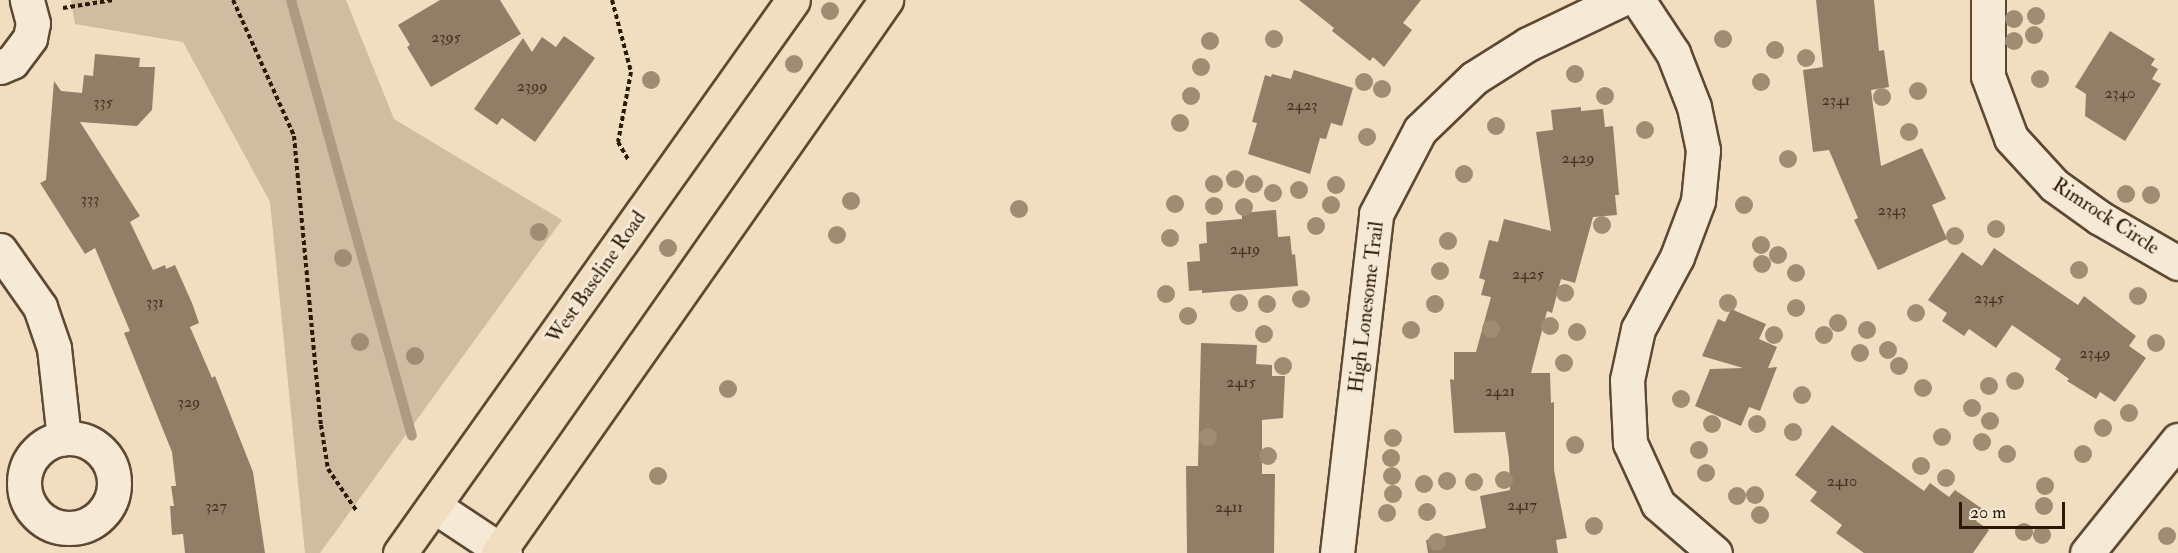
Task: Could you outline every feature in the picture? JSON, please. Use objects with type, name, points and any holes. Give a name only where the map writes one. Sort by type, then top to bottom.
[{"type":"main road","name":"West Baseline Road","points":[[400,553],[793,0]]},
{"type":"main road","points":[[501,552],[886,0]]},
{"type":"street","name":"High Lonesome Trail","points":[[1337,553],[1376,214],[1420,130],[1474,78],[1528,44],[1620,0]]},
{"type":"street","points":[[1638,0],[1673,53],[1694,107],[1703,150],[1698,201],[1677,257],[1638,329],[1627,380],[1630,444],[1658,504],[1715,553]]},
{"type":"street","name":"Rimrock Circle","points":[[1988,0],[1988,76],[2011,138],[2054,185],[2100,218],[2178,263]]},
{"type":"street","points":[[0,67],[17,56],[30,38],[40,5]]},
{"type":"street","points":[[0,250],[40,307],[54,348],[64,438]]},
{"type":"street","points":[[2087,553],[2178,440]]},
{"type":"street","points":[[434,506],[501,552]]},
{"type":"path","points":[[40,5],[113,0]]},
{"type":"path","points":[[233,0],[294,136],[321,425],[328,469],[356,510]]},
{"type":"path","points":[[612,0],[631,72],[618,142],[628,159]]},
{"type":"shaded area","points":[[71,0],[346,0],[394,119],[562,220],[320,553],[305,553],[270,202],[183,42],[75,24]]},
{"type":"building","points":[[440,0],[500,0],[521,34],[431,87],[407,47],[410,45],[398,25]]},
{"type":"building","points":[[1299,0],[1421,0],[1403,23],[1412,30],[1384,67],[1373,57],[1370,61],[1332,31],[1334,28]]},
{"type":"building","points":[[1816,0],[1874,0],[1879,51],[1884,50],[1889,87],[1871,90],[1881,166],[1922,148],[1946,199],[1932,205],[1947,239],[1878,270],[1854,220],[1858,218],[1829,150],[1813,152],[1803,70],[1823,67]]},
{"type":"building","points":[[2110,31],[2155,59],[2151,65],[2158,69],[2152,79],[2161,84],[2125,141],[2085,116],[2086,94],[2075,87]]},
{"type":"building","points":[[564,36],[595,58],[535,142],[502,118],[497,125],[474,109],[523,38],[532,52],[542,37],[556,47]]},
{"type":"building","points":[[95,54],[140,58],[139,67],[155,67],[152,110],[137,126],[80,122],[140,216],[130,222],[153,270],[165,265],[166,269],[175,265],[192,303],[199,323],[190,327],[212,378],[215,376],[253,472],[265,553],[185,553],[183,534],[172,535],[170,506],[174,506],[171,486],[176,486],[172,452],[124,333],[130,331],[95,248],[85,254],[40,183],[46,180],[54,81],[61,91],[82,93],[84,75],[93,76]]},
{"type":"building","points":[[1294,70],[1353,88],[1342,126],[1331,123],[1326,139],[1320,138],[1310,174],[1248,154],[1257,123],[1252,122],[1265,75],[1271,77],[1272,74],[1291,79]]},
{"type":"building","points":[[1581,107],[1581,111],[1603,109],[1605,127],[1613,126],[1619,195],[1615,195],[1617,215],[1593,217],[1575,283],[1561,279],[1552,313],[1547,311],[1531,373],[1550,373],[1551,403],[1554,402],[1554,470],[1567,538],[1556,540],[1558,553],[1428,553],[1426,540],[1486,528],[1480,496],[1510,490],[1505,432],[1454,433],[1450,379],[1454,380],[1454,352],[1476,352],[1491,297],[1481,295],[1485,280],[1479,278],[1489,240],[1498,242],[1504,219],[1551,231],[1536,132],[1553,130],[1551,110]]},
{"type":"building","points":[[1276,210],[1278,237],[1290,236],[1292,255],[1295,254],[1298,286],[1202,293],[1202,290],[1189,291],[1187,262],[1200,261],[1199,244],[1207,243],[1206,222],[1242,219],[1242,213]]},
{"type":"building","points":[[1994,248],[2078,305],[2084,296],[2136,336],[2129,346],[2146,358],[2115,402],[2100,392],[2096,399],[2067,381],[2069,379],[2055,369],[2061,359],[2012,325],[1996,348],[1969,329],[1964,336],[1942,321],[1947,313],[1928,300],[1962,252],[1982,266]]},
{"type":"building","points":[[1731,309],[1766,324],[1759,339],[1777,347],[1768,368],[1777,367],[1760,411],[1749,407],[1741,426],[1695,406],[1710,369],[1743,368],[1702,356],[1718,319],[1725,322]]},
{"type":"building","points":[[1201,343],[1257,345],[1256,364],[1272,365],[1272,376],[1285,376],[1283,418],[1262,420],[1262,474],[1275,474],[1274,553],[1187,553],[1186,466],[1198,466]]},
{"type":"building","points":[[1832,425],[1924,491],[1930,483],[1949,497],[1955,490],[1984,510],[1976,521],[1989,530],[1973,553],[1864,553],[1836,533],[1842,525],[1810,501],[1817,492],[1795,475]]},
{"type":"waterway","points":[[291,0],[412,436]]}]
